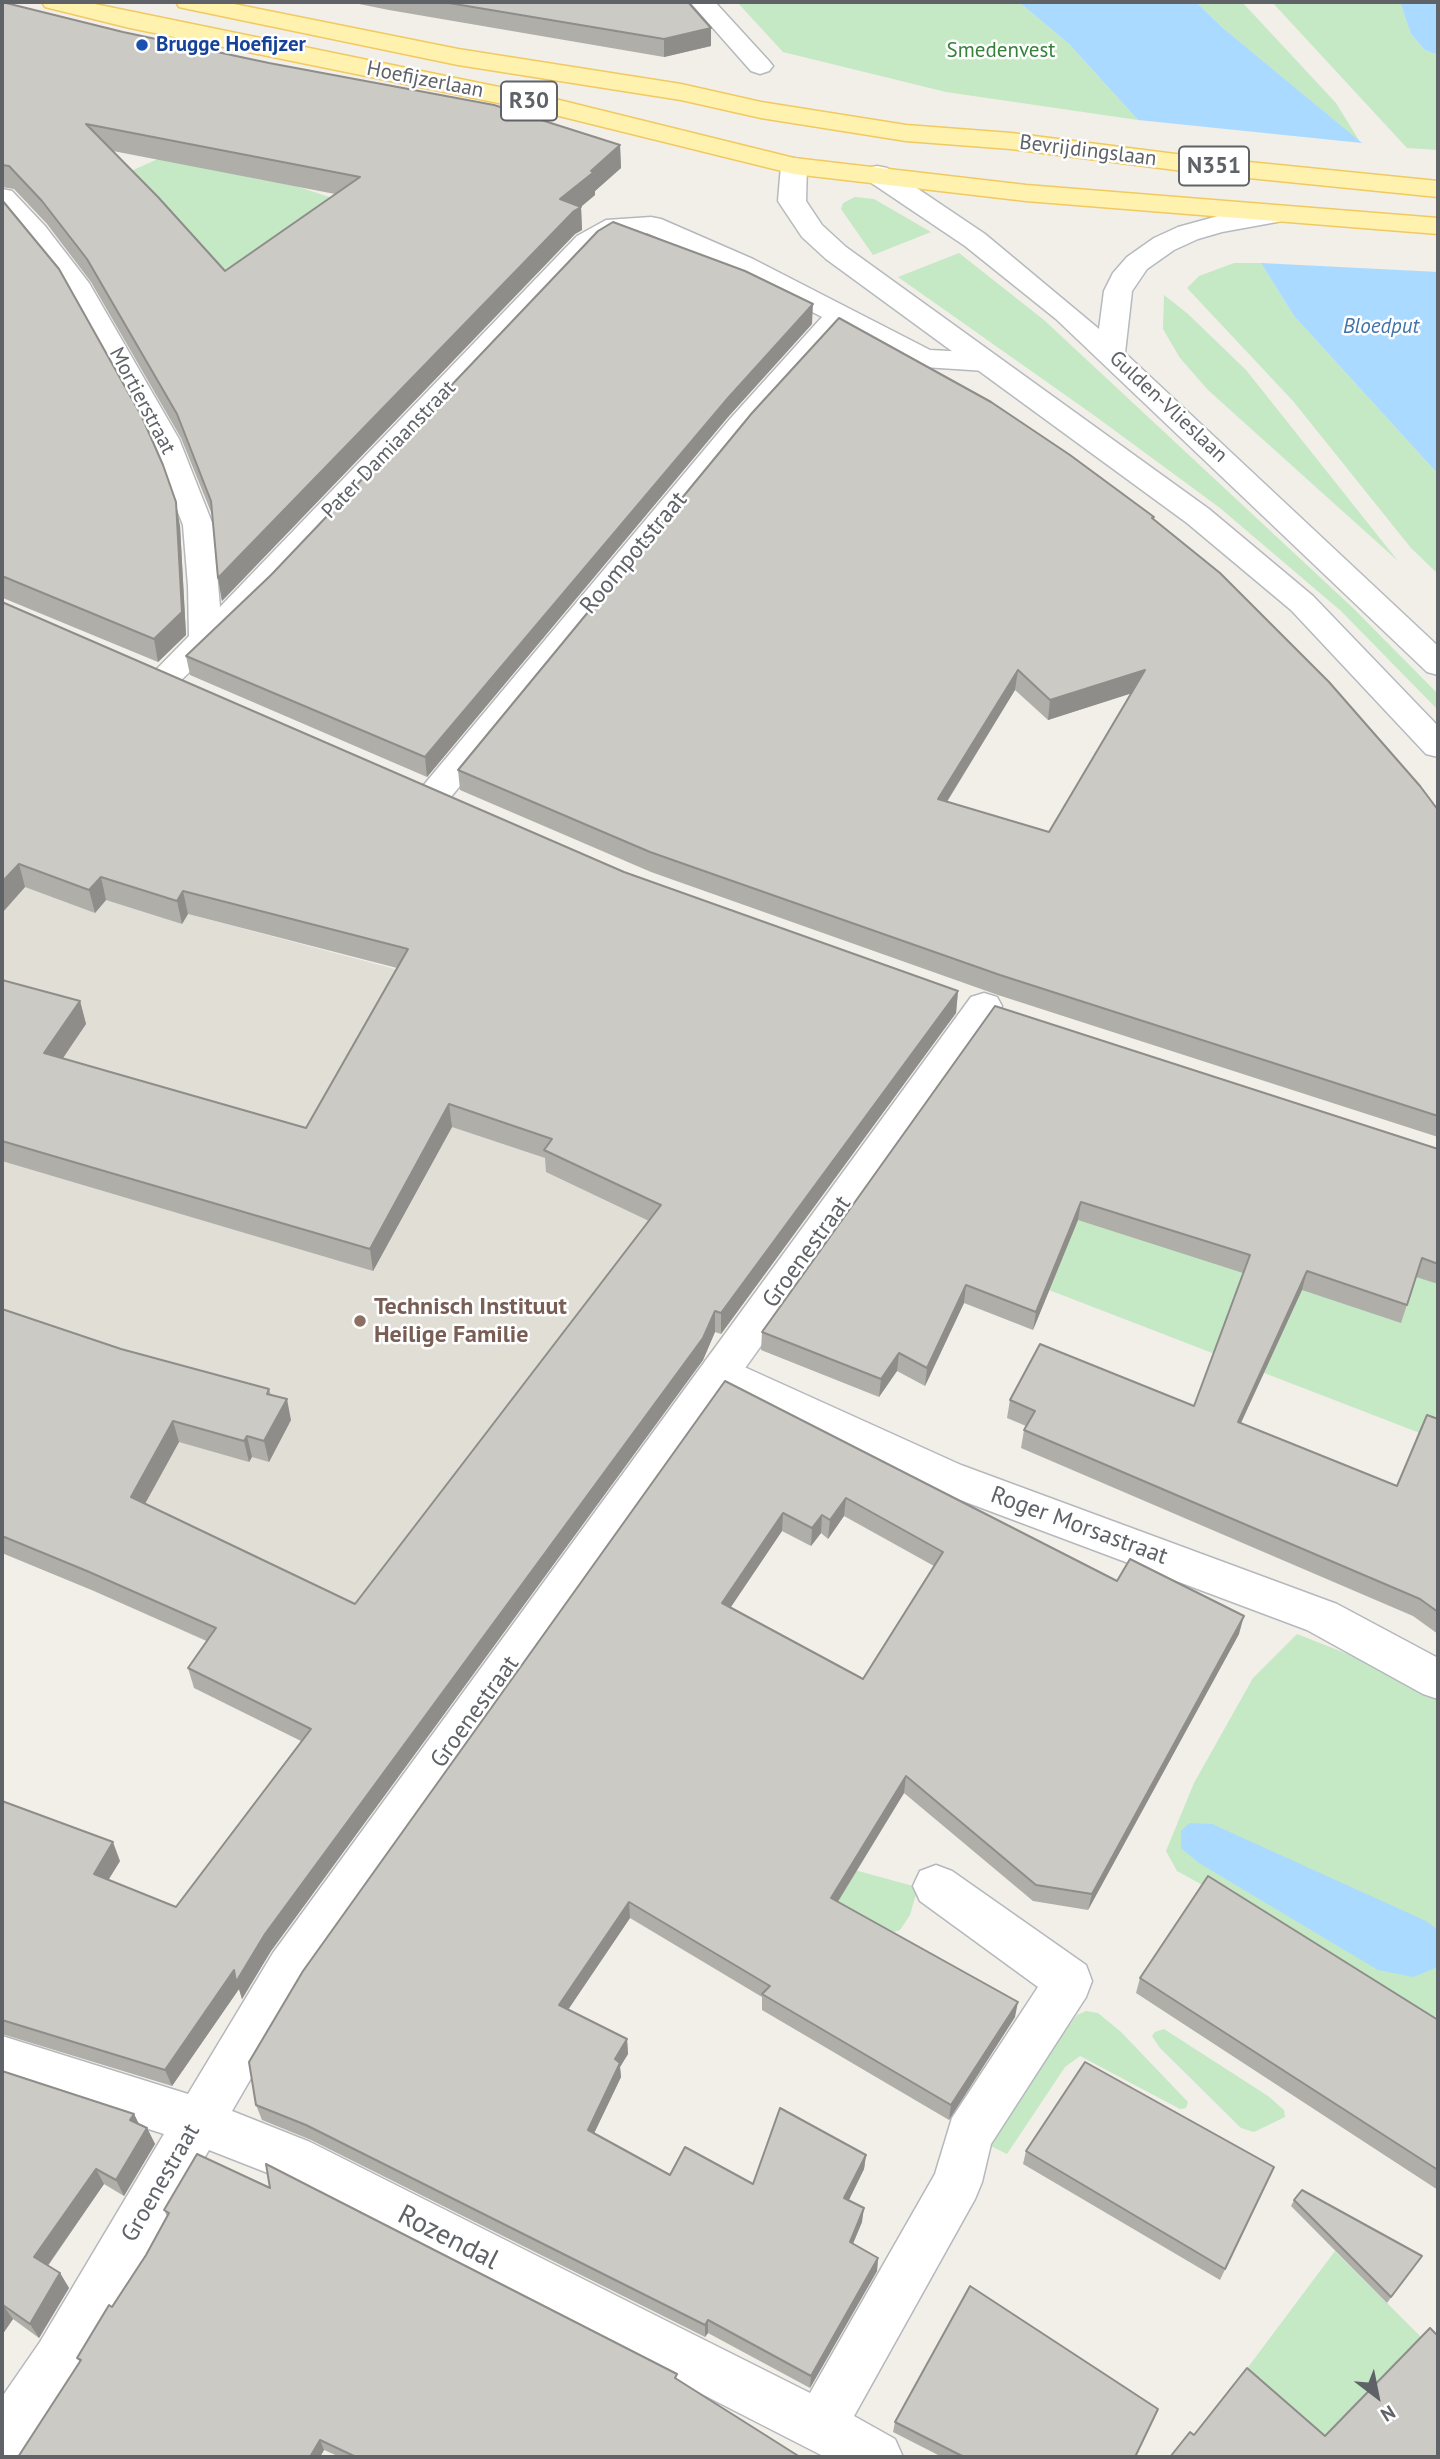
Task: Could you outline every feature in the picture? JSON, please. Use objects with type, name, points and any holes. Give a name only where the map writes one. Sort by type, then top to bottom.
[{"type":"main road","name":"Hoefijzerlaan","points":[[54,2],[130,20],[543,104],[794,166]]},
{"type":"main road","name":"Hoefijzerlaan","points":[[188,2],[458,57],[681,92],[761,110],[906,133]]},
{"type":"main road","name":"R30","points":[[761,110],[877,174]]},
{"type":"main road","points":[[794,166],[830,148],[906,133]]},
{"type":"main road","name":"Bevrijdingslaan","points":[[906,133],[1011,141],[1199,165],[1438,189]]},
{"type":"main road","name":"Bevrijdingslaan","points":[[794,166],[1026,193],[1278,214]]},
{"type":"main road","name":"N351","points":[[1278,214],[1438,226]]},
{"type":"street","points":[[702,2],[760,66]]},
{"type":"street","points":[[794,166],[792,201],[812,230],[858,271],[1198,516],[1302,603],[1438,746]]},
{"type":"street","name":"Gulden-Vlieslaan","points":[[877,174],[975,240],[1111,353],[1438,664]]},
{"type":"street","name":"Mortierstraat","points":[[7,212],[35,232],[79,289],[127,371],[174,463],[198,525],[204,586],[205,638]]},
{"type":"street","name":"N351","points":[[1111,353],[1118,291],[1137,263],[1164,244],[1188,233],[1218,223],[1278,214]]},
{"type":"street","name":"Pater Damiaanstraat","points":[[200,694],[151,673],[205,638],[261,586],[587,242],[616,226],[650,225],[743,265],[839,315]]},
{"type":"street","points":[[839,315],[924,358],[986,362]]},
{"type":"street","name":"Roompotstraat","points":[[468,812],[422,790],[839,315]]},
{"type":"street","name":"Groenestraat","points":[[2,2441],[58,2360],[289,1969],[982,1005]]},
{"type":"street","name":"Roger Morsastraat","points":[[720,1372],[946,1477],[1322,1617],[1438,1680]]},
{"type":"street","points":[[820,2426],[958,2182],[969,2136],[1069,1981],[936,1886]]},
{"type":"street","name":"Rozendal","points":[[2,2059],[197,2121],[293,2159],[877,2457]]},
{"type":"shaded area","name":"Technisch Instituut Heilige Familie","points":[[2,787],[181,924],[188,914],[410,973],[932,1031],[348,1697],[221,1648],[2,1553]]},
{"type":"green space","name":"Smedenvest","points":[[737,2],[1019,2],[1069,44],[1138,120],[946,92],[783,52]]},
{"type":"green space","points":[[1196,2],[1242,2],[1336,103],[1360,142],[1223,28]]},
{"type":"green space","points":[[1272,2],[1400,2],[1411,34],[1425,50],[1438,55],[1438,150],[1407,148]]},
{"type":"green space","points":[[178,150],[248,177],[263,180],[268,177],[366,209],[292,337],[122,175]]},
{"type":"green space","points":[[855,197],[874,199],[931,232],[873,255],[841,209],[843,203]]},
{"type":"green space","points":[[959,253],[1044,320],[1352,607],[1438,694],[1438,710],[1341,611],[1220,508],[898,277]]},
{"type":"green space","points":[[1234,263],[1261,263],[1294,316],[1438,474],[1438,574],[1411,548],[1293,401],[1187,288],[1199,276]]},
{"type":"green space","points":[[1164,295],[1188,314],[1246,370],[1398,561],[1208,390],[1180,358],[1163,329]]},
{"type":"green space","points":[[1107,1148],[1438,1284],[1438,1440],[1049,1290]]},
{"type":"green space","points":[[1297,1634],[1421,1683],[1438,1695],[1438,2029],[1374,1979],[1177,1871],[1166,1851],[1194,1783],[1253,1678]]},
{"type":"green space","points":[[778,1849],[913,1886],[916,1894],[910,1915],[900,1930],[894,1932],[774,1867]]},
{"type":"green space","points":[[1086,2011],[1098,2013],[1121,2032],[1188,2102],[1186,2108],[1180,2109],[1080,2056],[1065,2067],[1007,2154],[987,2144],[987,2134],[1077,2015]]},
{"type":"green space","points":[[1164,2029],[1268,2096],[1284,2110],[1285,2117],[1254,2132],[1241,2128],[1160,2048],[1152,2036]]},
{"type":"green space","points":[[1335,2251],[1423,2339],[1322,2443],[1240,2378]]},
{"type":"water","points":[[1019,2],[1196,2],[1223,28],[1362,143],[1138,120],[1069,44]]},
{"type":"water","points":[[1400,2],[1438,2],[1438,55],[1425,50],[1411,34]]},
{"type":"water","name":"Bloedput","points":[[1261,263],[1438,272],[1438,474],[1294,316]]},
{"type":"water","points":[[1190,1823],[1212,1824],[1426,1921],[1438,1930],[1438,1967],[1413,1977],[1378,1970],[1199,1863],[1181,1848],[1181,1831]]},
{"type":"building","points":[[2,2],[123,32],[269,63],[494,105],[620,145],[591,171],[594,172],[560,199],[581,207],[574,211],[218,578],[211,501],[177,414],[87,259],[42,201],[9,166],[2,165]],"holes":[[[86,124],[360,177],[225,271],[158,197]]]},
{"type":"building","points":[[443,2],[688,2],[711,28],[664,39]]},
{"type":"building","points":[[2,200],[59,269],[142,417],[176,502],[182,612],[154,639],[2,576]]},
{"type":"building","points":[[613,222],[745,271],[813,304],[728,398],[425,757],[186,656],[271,575],[598,231]]},
{"type":"building","points":[[839,318],[991,402],[1070,455],[1154,517],[1152,518],[1220,573],[1329,682],[1438,810],[1438,1116],[1000,975],[650,852],[458,770],[752,413]],"holes":[[[1018,670],[1050,700],[1145,670],[1049,832],[938,799]]]},
{"type":"building","points":[[2,602],[624,872],[958,991],[721,1313],[715,1311],[703,1338],[265,1934],[236,1982],[234,1970],[165,2070],[2,2020],[2,1801],[113,1842],[94,1874],[176,1907],[311,1729],[188,1668],[216,1628],[2,1536],[2,1309],[121,1349],[269,1389],[267,1394],[287,1399],[264,1441],[247,1436],[244,1441],[173,1421],[131,1497],[355,1604],[661,1205],[544,1150],[552,1139],[449,1104],[370,1249],[2,1141],[2,980],[80,1001],[44,1053],[306,1128],[408,949],[183,891],[177,901],[101,877],[89,890],[19,864],[2,882]]},
{"type":"building","points":[[995,1006],[1438,1149],[1438,1264],[1422,1258],[1407,1305],[1307,1271],[1238,1422],[1397,1486],[1427,1415],[1438,1419],[1438,1612],[1420,1599],[1024,1430],[1035,1411],[1010,1400],[1040,1344],[1194,1406],[1250,1255],[1081,1202],[1036,1312],[966,1285],[927,1368],[899,1353],[881,1379],[762,1332]]},
{"type":"building","points":[[725,1381],[1117,1581],[1130,1559],[1244,1616],[1092,1894],[1036,1885],[906,1776],[831,1898],[1018,2002],[951,2105],[762,1994],[770,1986],[629,1902],[559,2005],[627,2039],[615,2059],[620,2063],[588,2130],[670,2175],[685,2147],[753,2184],[780,2108],[866,2155],[844,2198],[864,2208],[850,2242],[878,2258],[811,2376],[708,2320],[705,2325],[306,2125],[256,2105],[249,2062],[303,1971]],"holes":[[[846,1498],[943,1552],[863,1679],[722,1603],[783,1513],[812,1528],[822,1515],[830,1520]]]},
{"type":"building","points":[[1208,1876],[1438,2020],[1438,2170],[1140,1978]]},
{"type":"building","points":[[1085,2062],[1274,2167],[1225,2269],[1026,2151]]},
{"type":"building","points":[[2,2071],[134,2114],[130,2120],[147,2128],[116,2180],[96,2169],[34,2257],[60,2273],[30,2324],[3,2305],[2,2307]]},
{"type":"building","points":[[197,2154],[270,2188],[266,2164],[677,2374],[675,2378],[800,2457],[356,2457],[320,2440],[310,2457],[18,2457],[81,2360],[77,2358],[109,2305],[112,2307],[146,2255],[169,2213],[164,2210]]},
{"type":"building","points":[[1302,2190],[1422,2256],[1391,2297],[1294,2200]]},
{"type":"building","points":[[970,2286],[1158,2409],[1135,2457],[964,2457],[895,2422]]},
{"type":"building","points":[[1430,2328],[1438,2336],[1438,2457],[1170,2457],[1190,2432],[1194,2435],[1247,2368],[1325,2436]]},
{"type":"place","name":"Brugge Hoefijzer","points":[[142,45]]},
{"type":"place","name":"Technisch Instituut Heilige Familie","points":[[360,1321]]}]
